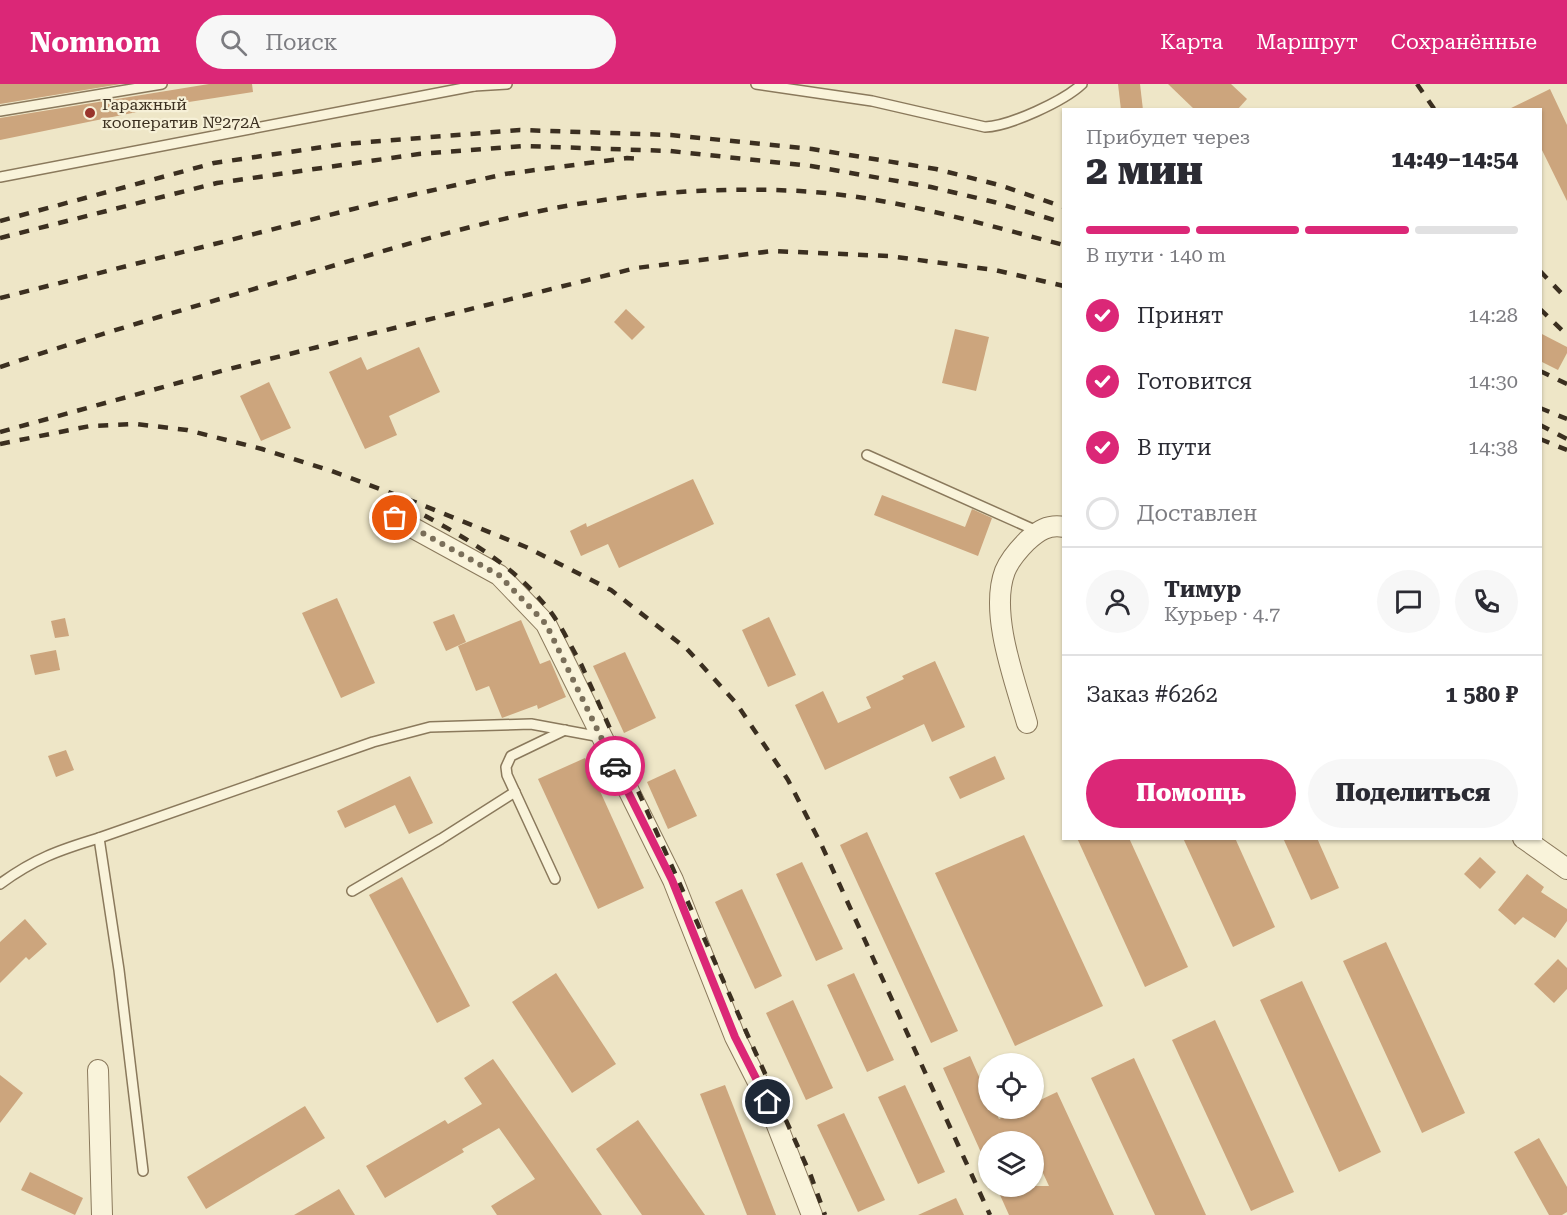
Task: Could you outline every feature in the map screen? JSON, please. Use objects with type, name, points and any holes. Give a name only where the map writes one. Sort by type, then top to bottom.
[{"type":"street","points":[[395,518],[499,575],[546,624],[672,880],[735,1037],[768,1102],[812,1215]]},
{"type":"street","points":[[1027,723],[1002,635],[1001,589],[1005,571],[1015,553],[1038,531],[1049,527],[1062,527]]},
{"type":"street","points":[[1526,840],[1567,869]]},
{"type":"street","points":[[98,1070],[102,1215]]},
{"type":"lane","points":[[0,111],[162,84]]},
{"type":"lane","points":[[0,177],[474,85],[507,84]]},
{"type":"lane","points":[[756,84],[872,101],[985,127],[995,127],[1049,106],[1066,97],[1082,84]]},
{"type":"lane","points":[[867,455],[1038,531]]},
{"type":"lane","points":[[0,884],[33,861],[57,850],[99,838],[373,742],[430,727],[531,724],[601,737]]},
{"type":"lane","points":[[555,879],[507,775],[506,767],[511,756],[565,730]]},
{"type":"lane","points":[[352,891],[515,792]]},
{"type":"lane","points":[[99,838],[119,970],[143,1171]]},
{"type":"building","points":[[0,84],[121,84],[0,104]]},
{"type":"building","name":"Гаражный кооператив №272А","points":[[209,84],[252,84],[253,92],[176,104],[0,140],[0,118]]},
{"type":"building","points":[[1118,84],[1140,84],[1143,108],[1121,108]]},
{"type":"building","points":[[1168,84],[1231,84],[1247,99],[1239,108],[1193,108]]},
{"type":"building","points":[[1550,89],[1567,125],[1567,201],[1542,150],[1542,108],[1511,108]]},
{"type":"building","points":[[626,309],[645,327],[632,340],[614,322]]},
{"type":"building","points":[[955,329],[989,337],[976,391],[942,383]]},
{"type":"building","points":[[1542,334],[1567,347],[1567,353],[1558,370],[1542,362]]},
{"type":"building","points":[[419,347],[440,392],[389,416],[397,435],[365,449],[329,372],[361,357],[367,370]]},
{"type":"building","points":[[269,382],[291,428],[261,441],[240,396]]},
{"type":"building","points":[[693,479],[714,524],[619,568],[608,544],[581,556],[570,531],[586,523],[587,527]]},
{"type":"building","points":[[882,495],[965,527],[972,509],[992,518],[978,556],[874,515]]},
{"type":"building","points":[[337,598],[375,683],[341,698],[302,613]]},
{"type":"building","points":[[454,614],[466,642],[446,651],[433,622]]},
{"type":"building","points":[[769,617],[796,675],[768,687],[742,630]]},
{"type":"building","points":[[65,618],[69,636],[55,638],[51,621]]},
{"type":"building","points":[[521,620],[540,664],[550,660],[566,697],[538,709],[537,705],[502,718],[489,686],[476,691],[458,646]]},
{"type":"building","points":[[56,650],[60,670],[35,675],[30,655]]},
{"type":"building","points":[[625,652],[656,718],[624,733],[593,666]]},
{"type":"building","points":[[935,661],[965,727],[932,742],[924,724],[825,770],[795,705],[823,691],[838,723],[871,708],[866,697],[904,679],[902,676]]},
{"type":"building","points":[[66,750],[74,770],[56,777],[48,756]]},
{"type":"building","points":[[995,756],[1005,779],[960,799],[949,777]]},
{"type":"building","points":[[585,758],[644,888],[598,909],[538,779]]},
{"type":"building","points":[[675,769],[697,816],[668,829],[647,782]]},
{"type":"building","points":[[410,776],[433,823],[409,834],[395,805],[345,828],[337,811]]},
{"type":"building","points":[[867,832],[958,1031],[931,1043],[840,845]]},
{"type":"building","points":[[1024,835],[1103,1006],[1015,1046],[935,873]]},
{"type":"building","points":[[1078,840],[1130,840],[1188,967],[1145,987]]},
{"type":"building","points":[[1184,840],[1236,840],[1275,927],[1233,947]]},
{"type":"building","points":[[1284,840],[1318,840],[1339,888],[1311,900]]},
{"type":"building","points":[[1480,857],[1496,872],[1480,889],[1464,874]]},
{"type":"building","points":[[802,862],[843,949],[816,961],[776,874]]},
{"type":"building","points":[[1527,874],[1544,887],[1541,892],[1567,909],[1567,921],[1555,938],[1523,917],[1515,925],[1498,910]]},
{"type":"building","points":[[402,877],[470,1006],[437,1023],[369,895]]},
{"type":"building","points":[[742,889],[782,976],[755,989],[715,902]]},
{"type":"building","points":[[25,919],[47,944],[29,960],[26,957],[0,983],[0,942]]},
{"type":"building","points":[[1386,942],[1465,1113],[1422,1133],[1343,961]]},
{"type":"building","points":[[1558,959],[1567,968],[1567,989],[1554,1003],[1534,984]]},
{"type":"building","points":[[556,973],[616,1064],[572,1093],[512,1002]]},
{"type":"building","points":[[854,973],[894,1060],[867,1072],[827,985]]},
{"type":"building","points":[[1302,981],[1381,1152],[1339,1172],[1260,1000]]},
{"type":"building","points":[[793,1000],[833,1088],[806,1100],[766,1013]]},
{"type":"building","points":[[1215,1020],[1294,1192],[1251,1211],[1172,1040]]},
{"type":"building","points":[[970,1056],[978,1074],[978,1119],[1044,1119],[1044,1098],[1057,1092],[1114,1215],[1009,1215],[1001,1197],[1044,1197],[1044,1186],[1049,1186],[1044,1175],[1044,1131],[978,1131],[978,1146],[943,1068]]},
{"type":"building","points":[[1134,1058],[1206,1215],[1155,1215],[1091,1078]]},
{"type":"building","points":[[493,1059],[602,1215],[497,1215],[491,1206],[535,1179],[499,1128],[462,1149],[464,1152],[385,1198],[366,1166],[445,1120],[448,1124],[482,1104],[464,1078]]},
{"type":"building","points":[[0,1075],[23,1093],[0,1123]]},
{"type":"building","points":[[725,1085],[776,1215],[747,1215],[700,1094]]},
{"type":"building","points":[[905,1085],[945,1172],[918,1184],[878,1097]]},
{"type":"building","points":[[305,1106],[325,1138],[206,1209],[187,1177]]},
{"type":"building","points":[[844,1113],[885,1200],[858,1212],[817,1125]]},
{"type":"building","points":[[638,1120],[705,1215],[642,1215],[596,1149]]},
{"type":"building","points":[[1539,1138],[1567,1187],[1567,1212],[1562,1215],[1549,1215],[1514,1152]]},
{"type":"building","points":[[30,1172],[83,1198],[75,1215],[21,1190]]},
{"type":"building","points":[[339,1189],[355,1215],[294,1215]]},
{"type":"building","points":[[956,1198],[964,1215],[918,1215]]},
{"type":"railway","points":[[1417,84],[1434,108]]},
{"type":"railway","points":[[0,221],[214,163],[344,144],[520,130],[671,135],[812,149],[936,169],[999,185],[1062,206]]},
{"type":"railway","points":[[0,238],[217,183],[419,154],[523,146],[670,151],[811,166],[931,187],[994,202],[1062,222]]},
{"type":"railway","points":[[0,298],[385,201],[505,174],[627,158],[641,159]]},
{"type":"railway","points":[[0,367],[152,319],[460,230],[539,211],[642,195],[687,191],[755,190],[800,191],[867,198],[900,204],[1062,244]]},
{"type":"railway","points":[[0,432],[225,370],[636,268],[773,251],[888,256],[995,270],[1062,286]]},
{"type":"railway","points":[[1542,273],[1567,299]]},
{"type":"railway","points":[[1542,311],[1567,335]]},
{"type":"railway","points":[[1542,372],[1567,384]]},
{"type":"railway","points":[[1542,409],[1567,419]]},
{"type":"railway","points":[[0,444],[90,426],[136,424],[187,430],[262,449],[332,471],[526,547],[611,590],[687,649],[736,703],[788,780],[822,846],[990,1215]]},
{"type":"railway","points":[[1542,426],[1567,439]]},
{"type":"railway","points":[[1542,440],[1567,450]]},
{"type":"railway","points":[[407,506],[463,537],[515,574],[560,626],[581,664],[811,1176],[825,1215]]},
{"type":"way so far","points":[[395,518],[499,575],[546,624],[615,766]]},
{"type":"place","name":"Гаражный кооператив №272А","points":[[90,113]]},
{"type":"route","points":[[615,766],[672,880],[735,1037],[768,1102]]}]
